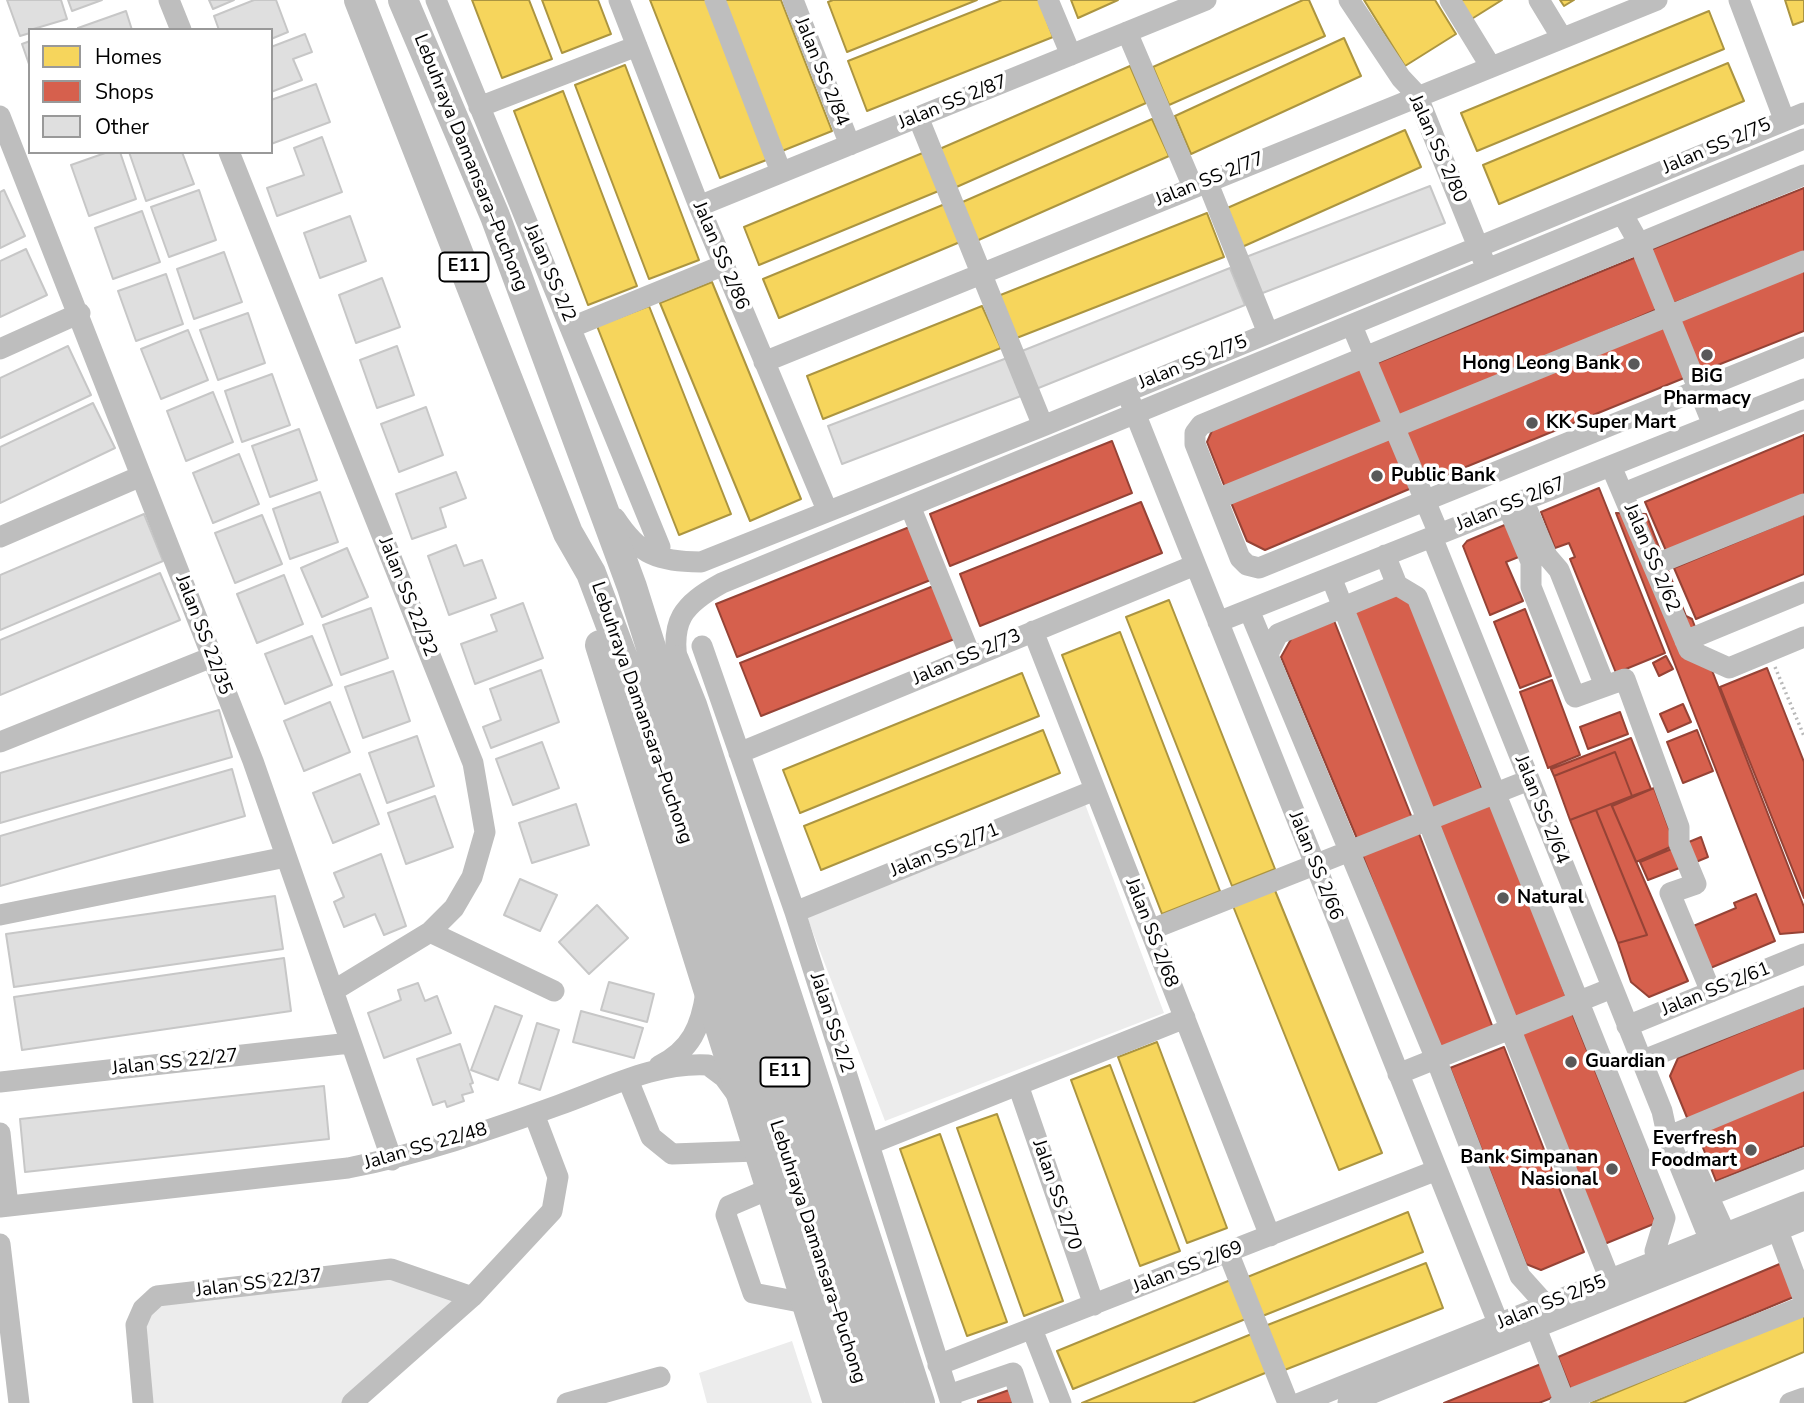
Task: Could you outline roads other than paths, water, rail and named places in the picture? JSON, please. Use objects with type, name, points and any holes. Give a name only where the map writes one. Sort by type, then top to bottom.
[{"type":"highway","name":"Lebuhraya Damansara–Puchong","points":[[359,0],[568,533],[596,585],[670,747],[889,1403]]},
{"type":"highway","name":"Lebuhraya Damansara–Puchong","points":[[403,0],[495,216],[601,496],[632,587],[670,747],[866,1403]]},
{"type":"highway","points":[[568,533],[585,602],[741,1103],[838,1403]]},
{"type":"highway","points":[[632,587],[678,667],[920,1403]]},
{"type":"street","points":[[169,0],[180,28]]},
{"type":"street","name":"Jalan SS 2/2","points":[[436,0],[660,547]]},
{"type":"street","name":"Jalan SS 2/86","points":[[619,0],[699,206],[827,510]]},
{"type":"street","points":[[715,0],[781,172]]},
{"type":"street","name":"Jalan SS 2/84","points":[[793,0],[850,145]]},
{"type":"street","points":[[1048,0],[1071,55]]},
{"type":"street","name":"Jalan SS 2/87","points":[[699,206],[1206,0]]},
{"type":"street","name":"Jalan SS 2/80","points":[[1349,0],[1401,78],[1417,95],[1488,270]]},
{"type":"street","points":[[1450,0],[1491,67]]},
{"type":"street","points":[[1539,0],[1562,38]]},
{"type":"street","points":[[1739,0],[1794,116]]},
{"type":"street","name":"Jalan SS 2/77","points":[[764,362],[1649,2]]},
{"type":"street","points":[[1127,32],[1268,333]]},
{"type":"street","points":[[479,107],[637,46]]},
{"type":"street","name":"Jalan SS 22/35","points":[[0,116],[6,152],[79,313],[253,761],[392,1160]]},
{"type":"street","name":"Jalan SS 2/75","points":[[601,496],[630,541],[647,553],[668,561],[701,562],[1043,426],[1794,116]]},
{"type":"street","points":[[918,117],[1043,426]]},
{"type":"street","name":"Jalan SS 2/75","points":[[678,667],[674,642],[685,609],[697,597],[722,583],[1804,139]]},
{"type":"street","name":"Jalan SS 22/32","points":[[230,154],[473,763],[485,832],[472,877],[454,908],[430,932],[333,991]]},
{"type":"street","points":[[1804,176],[1201,425],[1195,433],[1195,444],[1240,558],[1247,565],[1259,568],[1804,347]]},
{"type":"street","points":[[1623,215],[1640,245],[1713,425]]},
{"type":"street","points":[[1217,499],[1804,261]]},
{"type":"street","points":[[572,327],[724,265]]},
{"type":"street","points":[[0,349],[79,313]]},
{"type":"street","name":"Jalan SS 2/64","points":[[1352,326],[1425,499],[1436,535],[1529,780],[1662,1111],[1667,1134],[1721,1244]]},
{"type":"street","name":"Jalan SS 2/67","points":[[1218,622],[1804,389]]},
{"type":"street","name":"Jalan SS 2/66","points":[[1126,391],[1502,1332]]},
{"type":"street","points":[[1624,494],[1804,420]]},
{"type":"street","name":"Jalan SS 2/62","points":[[1611,466],[1687,645]]},
{"type":"street","points":[[0,537],[141,476]]},
{"type":"street","points":[[1516,503],[1539,559],[1531,587],[1575,697],[1625,679],[1679,827],[1679,843],[1696,884],[1670,893],[1711,992]]},
{"type":"street","points":[[1654,565],[1804,504]]},
{"type":"street","points":[[910,506],[971,657]]},
{"type":"street","points":[[1385,555],[1397,585],[1417,597],[1665,1218],[1655,1251],[1658,1261]]},
{"type":"street","points":[[1539,559],[1559,570],[1605,686]]},
{"type":"street","name":"Jalan SS 2/73","points":[[739,753],[1195,565]]},
{"type":"street","points":[[1331,577],[1610,1280]]},
{"type":"street","points":[[1268,654],[1278,634],[1397,585]]},
{"type":"street","points":[[1687,645],[1804,592]]},
{"type":"street","points":[[1249,610],[1436,1059],[1520,1276],[1545,1305]]},
{"type":"street","name":"Jalan SS 2/68","points":[[1033,631],[1270,1236]]},
{"type":"street","points":[[1687,645],[1729,668],[1804,637]]},
{"type":"street","name":"Jalan SS 2/2","points":[[702,646],[795,912],[950,1399]]},
{"type":"street","points":[[0,742],[212,657]]},
{"type":"street","points":[[1150,930],[1529,780]]},
{"type":"street","name":"Jalan SS 2/71","points":[[795,912],[1096,790]]},
{"type":"street","points":[[0,915],[286,857]]},
{"type":"street","points":[[430,932],[554,991]]},
{"type":"street","name":"Jalan SS 2/61","points":[[1627,1026],[1804,954]]},
{"type":"street","points":[[706,985],[701,1023],[691,1041],[680,1054],[638,1076],[651,1137],[672,1154],[757,1151]]},
{"type":"street","points":[[1398,1073],[1612,988]]},
{"type":"street","name":"Jalan SS 2/61","points":[[1641,1061],[1804,996]]},
{"type":"street","points":[[870,1144],[1185,1018]]},
{"type":"street","name":"Jalan SS 22/27","points":[[0,1082],[350,1044]]},
{"type":"street","name":"Jalan SS 22/48","points":[[4,1207],[348,1168],[392,1160],[534,1114],[638,1076],[708,1065],[724,1077],[741,1103]]},
{"type":"street","points":[[1679,1132],[1804,1080]]},
{"type":"street","name":"Jalan SS 2/70","points":[[1018,1085],[1094,1305]]},
{"type":"street","points":[[1662,1111],[1679,1132],[1708,1196],[1721,1244]]},
{"type":"street","points":[[352,1403],[471,1297],[552,1211],[558,1177],[534,1114]]},
{"type":"street","points":[[0,1133],[4,1207]]},
{"type":"street","points":[[1708,1196],[1804,1158]]},
{"type":"street","name":"Jalan SS 2/69","points":[[938,1365],[1437,1170]]},
{"type":"street","points":[[769,1189],[729,1206],[726,1215],[753,1293],[805,1303]]},
{"type":"street","name":"Jalan SS 2/55","points":[[1300,1403],[1502,1332],[1536,1328],[1721,1244],[1804,1202]]},
{"type":"street","name":"Jalan SS 2/55","points":[[1348,1403],[1502,1332],[1545,1305],[1658,1261],[1778,1231],[1804,1220]]},
{"type":"street","points":[[1778,1231],[1804,1300]]},
{"type":"street","points":[[0,1244],[19,1403]]},
{"type":"street","points":[[1228,1252],[1288,1403]]},
{"type":"street","name":"Jalan SS 22/37","points":[[143,1403],[136,1325],[143,1309],[157,1296],[391,1269],[471,1297]]},
{"type":"street","points":[[1536,1328],[1563,1402],[1804,1306]]},
{"type":"street","points":[[1032,1329],[1062,1403]]},
{"type":"street","points":[[950,1399],[1013,1373],[1023,1403]]},
{"type":"street","points":[[567,1403],[660,1377]]},
{"type":"street","points":[[1790,1403],[1804,1398]]},
{"type":"place","name":"BiG Pharmacy","points":[[1707,355]]},
{"type":"place","name":"Hong Leong Bank","points":[[1634,364]]},
{"type":"place","name":"KK Super Mart","points":[[1532,423]]},
{"type":"place","name":"Public Bank","points":[[1377,476]]},
{"type":"place","name":"Natural","points":[[1503,898]]},
{"type":"place","name":"Guardian","points":[[1571,1062]]},
{"type":"place","name":"Everfresh Foodmart","points":[[1751,1150]]},
{"type":"place","name":"Bank Simpanan Nasional","points":[[1612,1169]]}]
